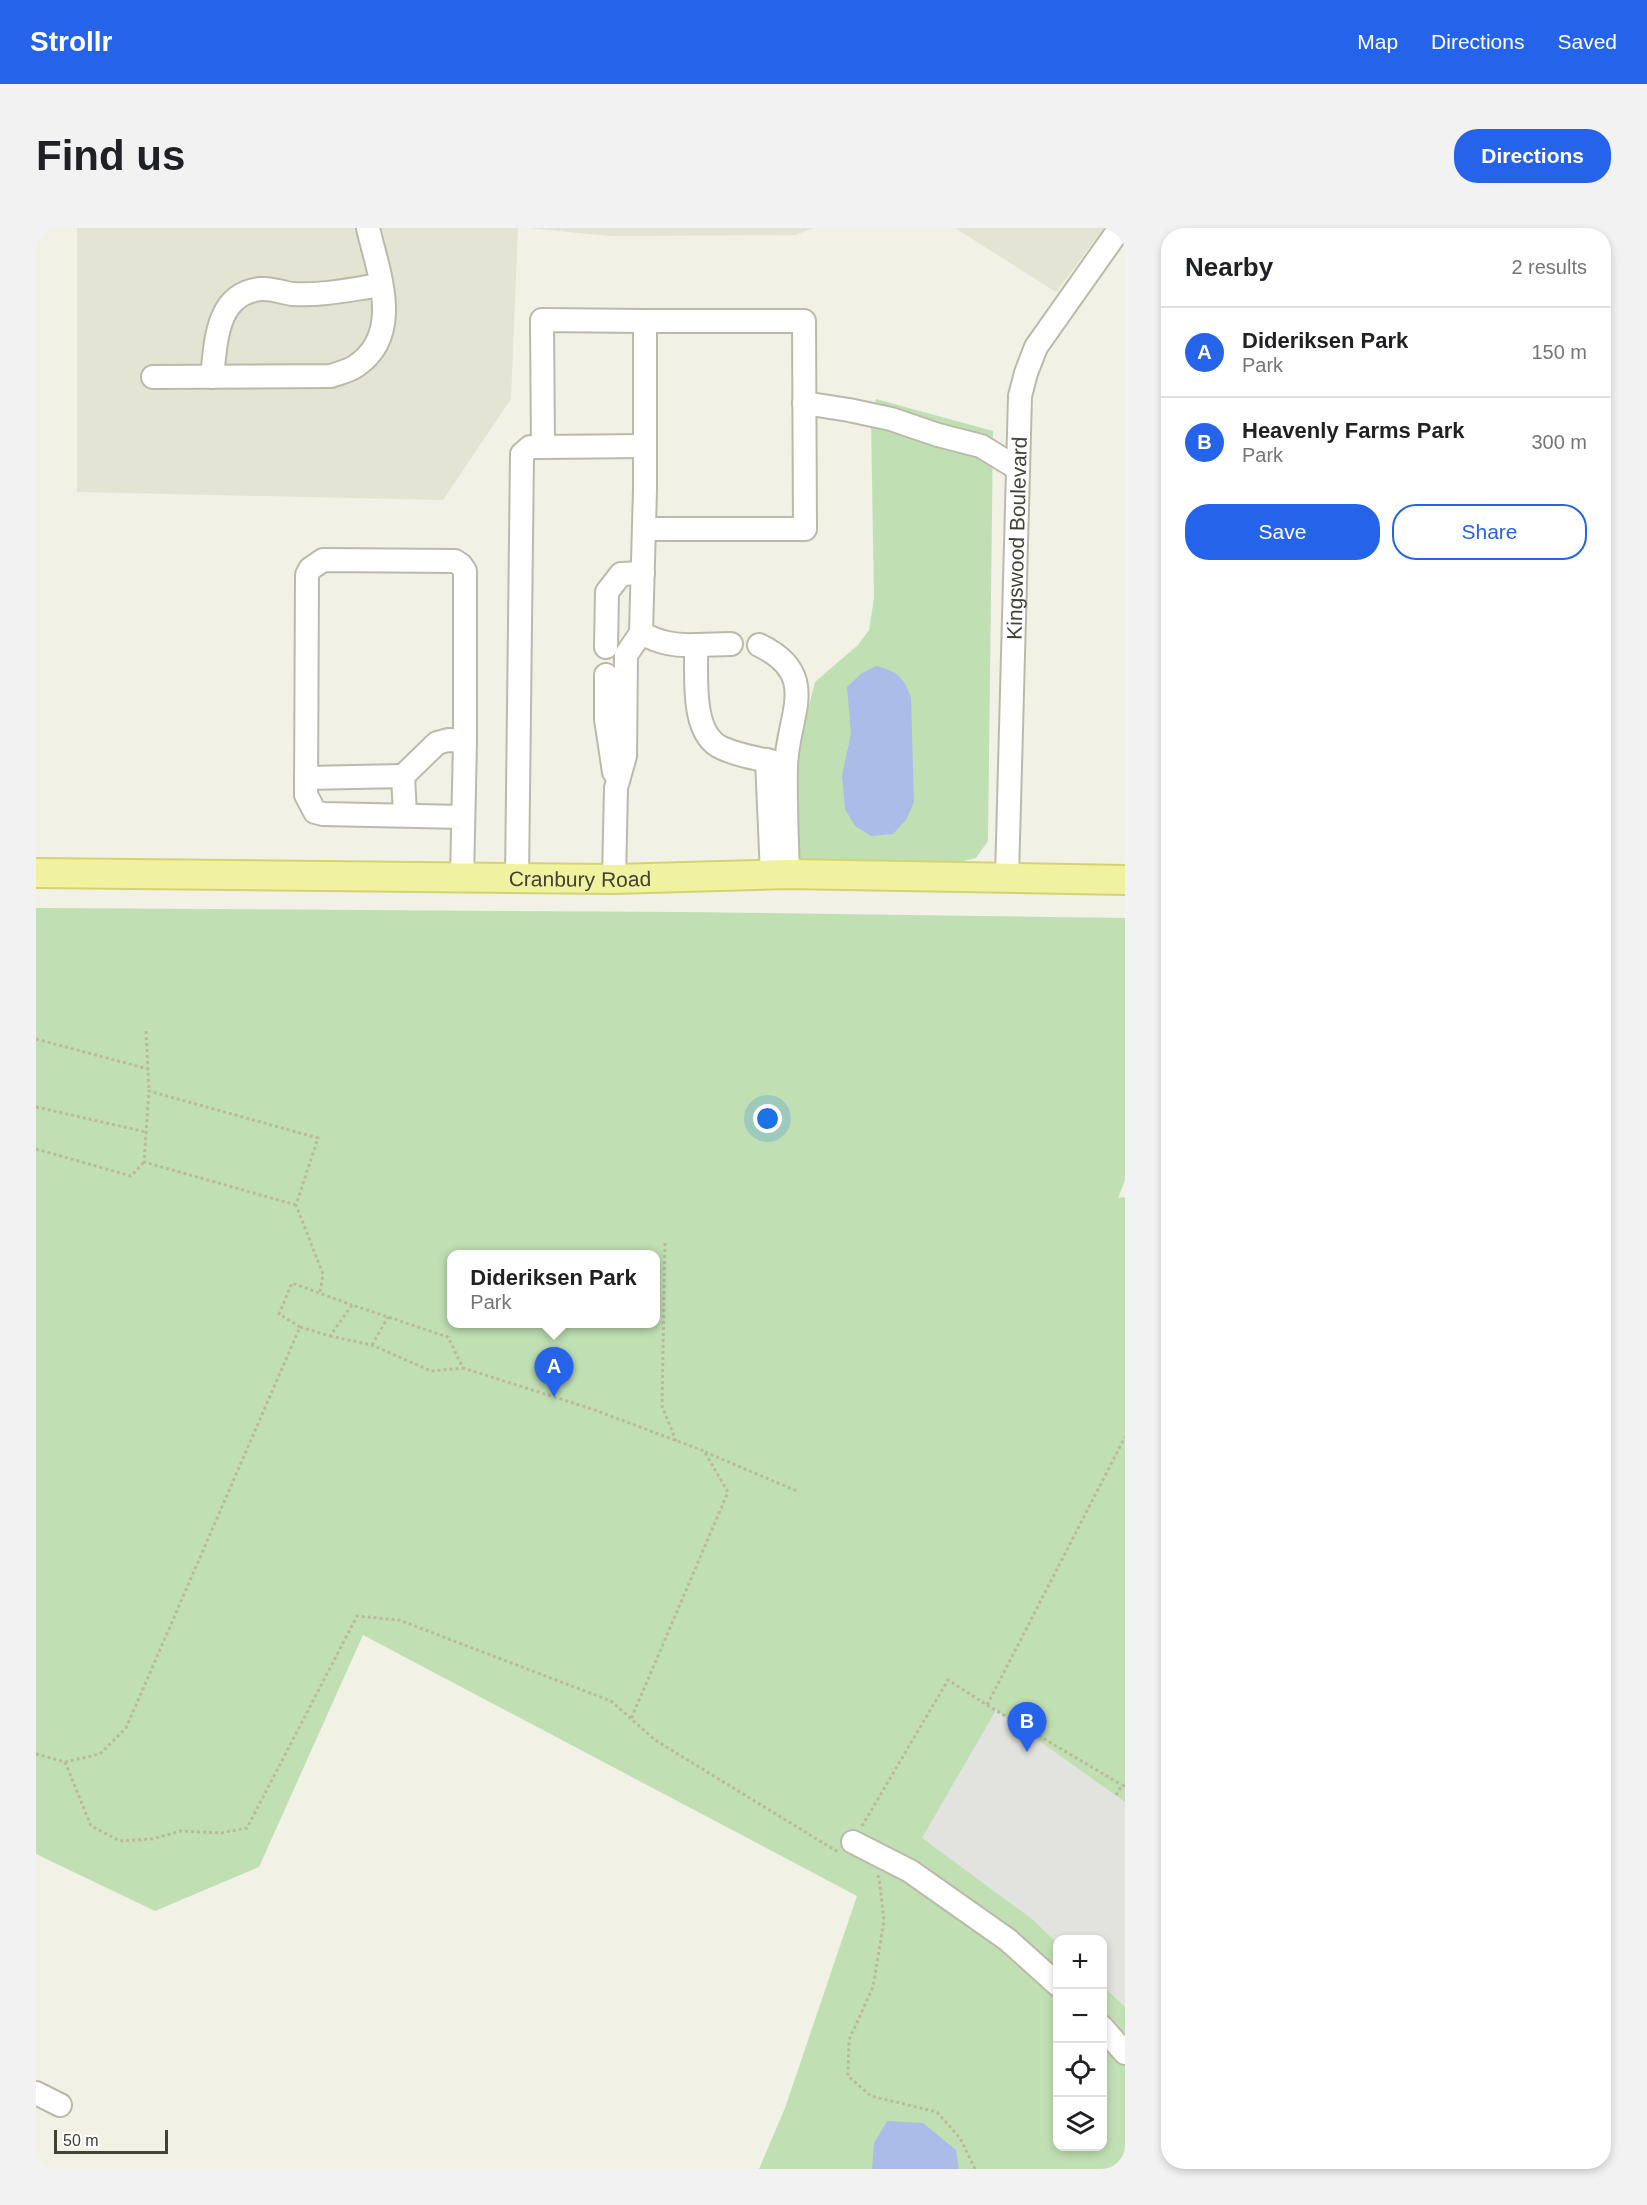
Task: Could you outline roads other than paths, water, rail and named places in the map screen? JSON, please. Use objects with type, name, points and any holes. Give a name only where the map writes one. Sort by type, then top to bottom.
[{"type":"main road","name":"Cranbury Road","points":[[36,873],[462,879],[614,879],[780,874],[1125,880]]},
{"type":"street","points":[[153,377],[331,376],[354,368],[372,351],[383,327],[385,313],[368,228]]},
{"type":"street","name":"Kingswood Boulevard","points":[[1007,877],[1020,396],[1036,347],[1120,230]]},
{"type":"street","points":[[212,376],[219,323],[228,308],[240,296],[269,288],[291,294],[311,294],[381,285]]},
{"type":"street","points":[[543,447],[542,320],[804,321],[805,529],[644,529]]},
{"type":"street","points":[[616,788],[625,756],[626,655],[641,633],[645,321]]},
{"type":"street","points":[[804,403],[891,419],[981,447],[1017,468]]},
{"type":"street","points":[[517,879],[522,454],[530,447],[645,446]]},
{"type":"street","points":[[462,879],[465,741],[466,579],[461,565],[455,561],[323,561],[310,569],[307,575],[306,795],[315,812],[463,817]]},
{"type":"street","points":[[606,647],[607,592],[621,574],[643,573]]},
{"type":"street","points":[[641,633],[657,642],[674,646],[731,644]]},
{"type":"street","points":[[696,645],[698,715],[705,732],[720,747],[742,755],[776,762]]},
{"type":"street","points":[[759,645],[776,653],[789,668],[795,683],[798,701],[776,762],[780,874]]},
{"type":"street","points":[[606,675],[606,719],[616,788],[614,879]]},
{"type":"street","points":[[306,778],[403,777],[437,743],[448,740],[465,741]]},
{"type":"street","points":[[403,777],[405,814]]},
{"type":"street","points":[[853,1842],[920,1877],[1008,1940],[1053,1980]]},
{"type":"street","points":[[1107,2033],[1125,2053]]},
{"type":"street","points":[[36,2093],[60,2104]]},
{"type":"water","points":[[876,666],[899,676],[906,685],[911,698],[914,802],[906,820],[893,834],[871,836],[855,826],[845,809],[842,775],[851,734],[847,687],[862,673]]},
{"type":"water","points":[[887,2121],[923,2123],[956,2150],[959,2169],[872,2169],[874,2143]]},
{"type":"place","name":"Dideriksen Park","points":[[554,1397]]},
{"type":"place","name":"Heavenly Farms Park","points":[[1027,1752]]}]
